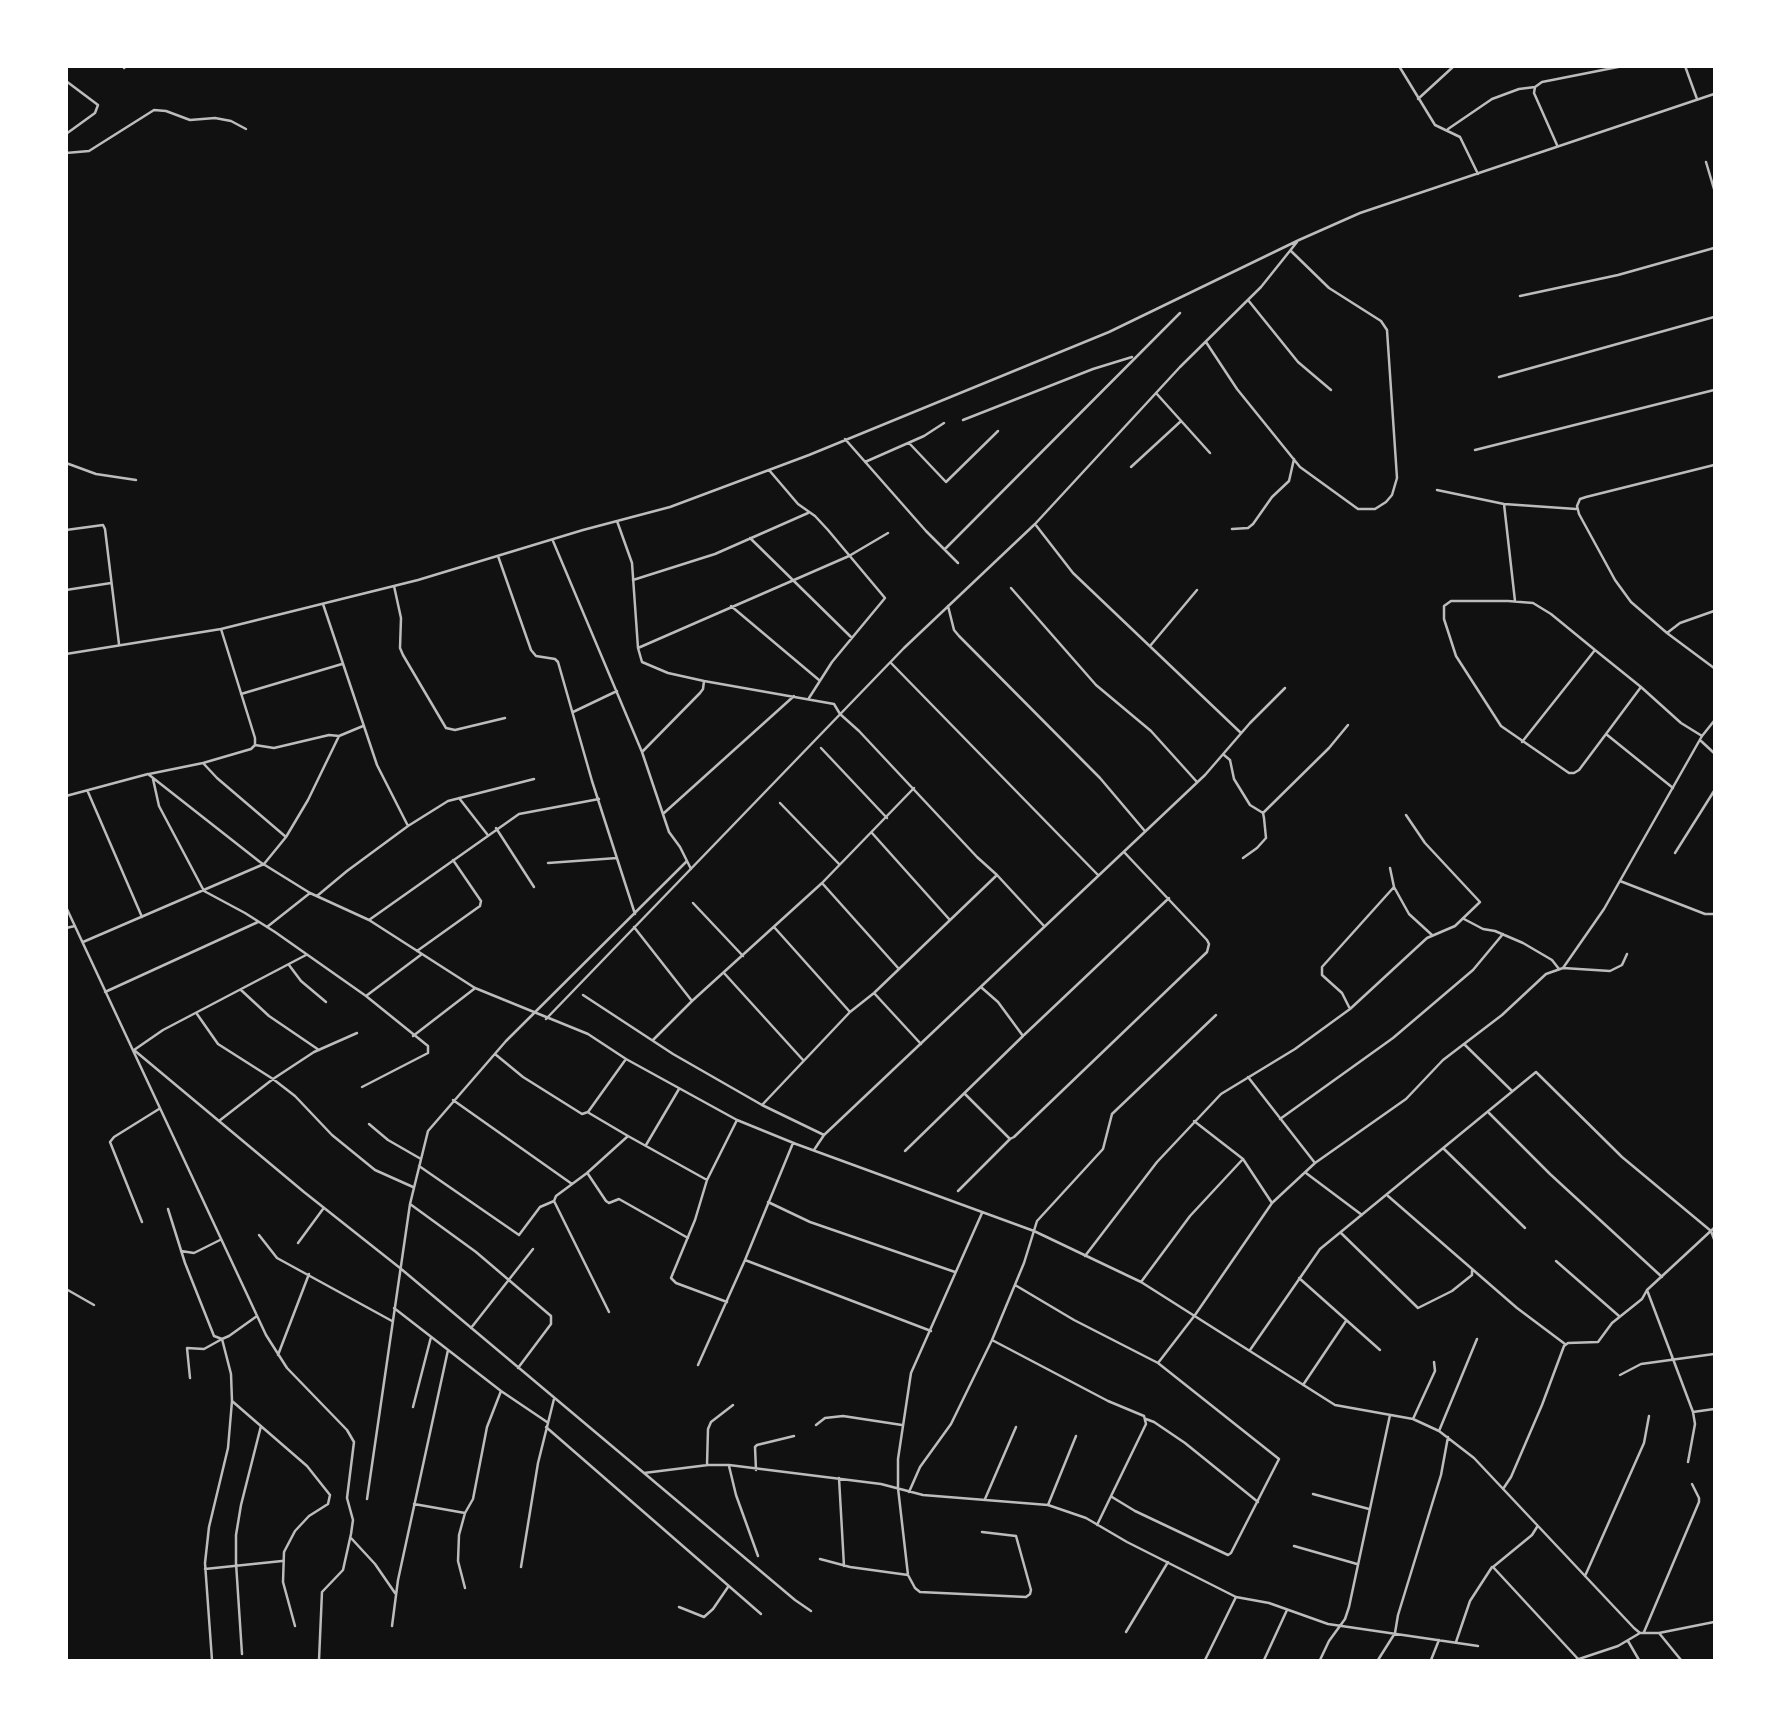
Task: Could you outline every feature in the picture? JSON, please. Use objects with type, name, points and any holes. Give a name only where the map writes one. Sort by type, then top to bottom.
[{"type":"street","points":[[1399,66],[1435,125],[1460,137],[1478,174]]},
{"type":"street","points":[[1418,99],[1454,66]]},
{"type":"street","points":[[1447,131],[1492,99],[1512,91],[1535,87],[1542,82],[1623,66]]},
{"type":"street","points":[[1685,66],[1697,99]]},
{"type":"street","points":[[66,81],[99,105],[95,113],[66,134]]},
{"type":"street","points":[[1535,87],[1534,93],[1557,145]]},
{"type":"street","points":[[66,654],[222,629],[394,586],[670,507],[769,470],[1109,332],[1360,213],[1714,94]]},
{"type":"street","points":[[66,153],[89,151],[154,110],[166,111],[190,120],[215,118],[231,121],[246,129]]},
{"type":"street","points":[[1706,162],[1714,189]]},
{"type":"street","points":[[546,1019],[840,714],[947,606],[1035,524],[1156,393],[1248,300],[1299,240]]},
{"type":"street","points":[[1520,296],[1618,275],[1714,248]]},
{"type":"street","points":[[1206,342],[1237,389],[1294,459],[1320,483],[1362,510],[1375,509],[1386,502],[1396,486],[1387,330],[1381,321],[1329,288],[1291,251]]},
{"type":"street","points":[[1248,300],[1298,362],[1331,390]]},
{"type":"street","points":[[945,548],[1180,313]]},
{"type":"street","points":[[1499,377],[1714,317]]},
{"type":"street","points":[[964,420],[1093,369],[1136,356]]},
{"type":"street","points":[[1475,450],[1714,390]]},
{"type":"street","points":[[1156,393],[1210,453]]},
{"type":"street","points":[[1131,467],[1180,422]]},
{"type":"street","points":[[865,462],[909,443],[944,423]]},
{"type":"street","points":[[909,443],[946,482],[998,431]]},
{"type":"street","points":[[845,439],[958,563]]},
{"type":"street","points":[[1232,529],[1252,524],[1272,497],[1289,481],[1294,459]]},
{"type":"street","points":[[66,463],[96,474],[136,480]]},
{"type":"street","points":[[1714,465],[1586,497],[1577,503],[1577,509],[1615,580],[1631,602],[1714,668]]},
{"type":"street","points":[[769,470],[808,513],[815,516],[828,530],[885,598],[819,680],[809,698]]},
{"type":"street","points":[[1437,490],[1504,503],[1577,509]]},
{"type":"street","points":[[1504,503],[1515,601]]},
{"type":"street","points":[[633,580],[715,554],[808,513]]},
{"type":"street","points":[[617,521],[632,563],[641,660],[649,667],[704,681],[833,703],[840,714],[914,788],[977,857],[998,875],[1044,926]]},
{"type":"street","points":[[66,530],[103,524],[119,645]]},
{"type":"street","points":[[1035,524],[1073,573],[1242,733]]},
{"type":"street","points":[[638,648],[849,556],[888,533]]},
{"type":"street","points":[[750,538],[852,638]]},
{"type":"street","points":[[552,540],[642,752],[669,832],[691,869]]},
{"type":"street","points":[[498,556],[531,650],[536,656],[555,659],[558,663],[635,914]]},
{"type":"street","points":[[66,590],[111,583]]},
{"type":"street","points":[[394,586],[401,618],[400,648],[446,728],[455,730],[505,718]]},
{"type":"street","points":[[1011,588],[1096,685],[1151,731],[1197,782]]},
{"type":"street","points":[[1150,646],[1197,590]]},
{"type":"street","points":[[1642,687],[1578,771],[1569,773],[1501,726],[1493,717],[1455,656],[1443,612],[1444,606],[1451,601],[1533,603],[1642,687],[1701,738],[1714,753]]},
{"type":"street","points":[[323,603],[377,765],[408,826]]},
{"type":"street","points":[[731,606],[819,680]]},
{"type":"street","points":[[947,606],[954,630],[959,636],[1100,778],[1144,830]]},
{"type":"street","points":[[1667,633],[1680,623],[1714,611]]},
{"type":"street","points":[[66,796],[148,774],[203,763],[251,749],[255,745],[222,629]]},
{"type":"street","points":[[1522,741],[1595,650]]},
{"type":"street","points":[[891,663],[1098,875]]},
{"type":"street","points":[[242,694],[342,664]]},
{"type":"street","points":[[642,752],[703,689],[704,681]]},
{"type":"street","points":[[814,1150],[824,1135],[1197,782],[1285,688]]},
{"type":"street","points":[[573,712],[617,691]]},
{"type":"street","points":[[664,813],[795,695]]},
{"type":"street","points":[[1561,968],[1605,909],[1701,738],[1714,721]]},
{"type":"street","points":[[1263,813],[1329,748],[1348,725]]},
{"type":"street","points":[[255,745],[274,748],[328,735],[339,736],[363,726]]},
{"type":"street","points":[[1606,734],[1673,788]]},
{"type":"street","points":[[83,942],[264,864],[286,837],[308,800],[339,736]]},
{"type":"street","points":[[821,748],[887,818]]},
{"type":"street","points":[[1224,755],[1230,760],[1234,779],[1250,805],[1263,813]]},
{"type":"street","points":[[203,763],[286,837]]},
{"type":"street","points":[[148,774],[264,864],[310,893],[369,920],[475,988],[588,1034],[626,1059],[737,1120],[1034,1231],[1141,1282],[1340,1407],[1413,1419],[1439,1431],[1474,1458],[1537,1527],[1642,1633]]},
{"type":"street","points":[[153,778],[159,806],[204,891],[267,927],[366,996],[428,1046],[428,1053],[362,1087]]},
{"type":"street","points":[[317,896],[408,826],[458,797],[534,779]]},
{"type":"street","points":[[653,1041],[692,1001],[822,883],[914,788]]},
{"type":"street","points":[[87,791],[142,917]]},
{"type":"street","points":[[1675,853],[1714,792]]},
{"type":"street","points":[[458,797],[487,834]]},
{"type":"street","points":[[369,920],[487,834],[522,812],[599,799]]},
{"type":"street","points":[[780,803],[839,864]]},
{"type":"street","points":[[1243,858],[1266,838],[1263,813]]},
{"type":"street","points":[[1085,1256],[1157,1162],[1221,1094],[1295,1049],[1350,1009],[1432,935],[1455,926],[1480,902],[1425,843],[1406,816]]},
{"type":"street","points":[[496,828],[534,887]]},
{"type":"street","points":[[871,832],[949,919]]},
{"type":"street","points":[[958,1191],[1207,952],[1207,940],[1123,851]]},
{"type":"street","points":[[548,863],[617,858]]},
{"type":"street","points":[[416,951],[480,906],[481,901],[453,860]]},
{"type":"street","points":[[368,1499],[410,1204],[428,1131],[495,1054],[687,861]]},
{"type":"street","points":[[1390,868],[1394,887],[1409,915],[1432,935]]},
{"type":"street","points":[[762,1105],[850,1012],[874,993],[998,875]]},
{"type":"street","points":[[1620,880],[1705,914],[1714,914]]},
{"type":"street","points":[[822,883],[899,969]]},
{"type":"street","points":[[1350,1009],[1342,993],[1322,975],[1322,967],[1394,887]]},
{"type":"street","points":[[267,927],[310,893]]},
{"type":"street","points":[[905,1151],[1169,898]]},
{"type":"street","points":[[692,903],[743,956]]},
{"type":"street","points":[[66,907],[257,1316],[278,1355],[297,1380],[347,1430],[354,1442],[347,1498],[353,1520],[351,1538],[343,1570],[322,1592],[319,1661]]},
{"type":"street","points":[[631,918],[692,1001]]},
{"type":"street","points":[[1464,919],[1483,929],[1523,943],[1561,968]]},
{"type":"street","points":[[105,992],[259,922]]},
{"type":"street","points":[[66,928],[75,926]]},
{"type":"street","points":[[774,927],[850,1012]]},
{"type":"street","points":[[1280,1119],[1393,1038],[1473,970],[1503,934]]},
{"type":"street","points":[[366,996],[422,954]]},
{"type":"street","points":[[1158,1363],[1195,1315],[1272,1203],[1315,1163],[1406,1099],[1443,1060],[1502,1015],[1546,974],[1561,968],[1610,971],[1622,965],[1627,954]]},
{"type":"street","points":[[134,1050],[163,1030],[306,955]]},
{"type":"street","points":[[289,965],[304,984],[326,1002]]},
{"type":"street","points":[[724,974],[803,1060]]},
{"type":"street","points":[[413,1036],[475,988]]},
{"type":"street","points":[[982,988],[998,1002],[1023,1036]]},
{"type":"street","points":[[241,990],[269,1016],[319,1050]]},
{"type":"street","points":[[874,993],[921,1044]]},
{"type":"street","points":[[583,995],[653,1041],[762,1105],[824,1135]]},
{"type":"street","points":[[197,1013],[218,1044],[295,1096],[332,1135],[375,1170],[413,1187]]},
{"type":"street","points":[[909,1492],[920,1467],[951,1424],[992,1340],[1037,1221],[1103,1149],[1112,1114],[1216,1015]]},
{"type":"street","points":[[219,1121],[273,1079],[319,1050],[357,1033]]},
{"type":"street","points":[[1464,1044],[1513,1091]]},
{"type":"street","points":[[134,1050],[324,1209],[400,1268],[554,1399],[601,1435],[794,1600],[811,1611]]},
{"type":"street","points":[[495,1054],[578,1113],[587,1112],[707,1180]]},
{"type":"street","points":[[587,1112],[626,1059]]},
{"type":"street","points":[[1250,1350],[1320,1249],[1388,1196],[1532,1073],[1540,1074],[1622,1157],[1711,1231],[1714,1238]]},
{"type":"street","points":[[1248,1077],[1315,1163]]},
{"type":"street","points":[[646,1145],[680,1089]]},
{"type":"street","points":[[965,1094],[1010,1139]]},
{"type":"street","points":[[453,1100],[572,1185]]},
{"type":"street","points":[[142,1222],[110,1145],[114,1137],[159,1109]]},
{"type":"street","points":[[1488,1112],[1550,1174],[1662,1277]]},
{"type":"street","points":[[727,1302],[673,1281],[671,1275],[688,1238],[707,1180],[737,1120]]},
{"type":"street","points":[[1194,1121],[1243,1159],[1272,1203]]},
{"type":"street","points":[[369,1124],[388,1140],[421,1159]]},
{"type":"street","points":[[609,1312],[554,1201],[555,1196],[587,1173],[628,1136]]},
{"type":"street","points":[[698,1365],[793,1143]]},
{"type":"street","points":[[1443,1148],[1525,1228]]},
{"type":"street","points":[[1141,1282],[1190,1216],[1243,1159]]},
{"type":"street","points":[[419,1166],[519,1235],[540,1207],[554,1201]]},
{"type":"street","points":[[1305,1172],[1362,1215]]},
{"type":"street","points":[[587,1173],[608,1203],[619,1199],[688,1238]]},
{"type":"street","points":[[1388,1196],[1517,1308],[1565,1344],[1598,1342],[1619,1316],[1642,1299],[1647,1290],[1714,1228]]},
{"type":"street","points":[[768,1202],[810,1222],[956,1272]]},
{"type":"street","points":[[410,1204],[551,1315],[552,1320],[518,1368]]},
{"type":"street","points":[[168,1209],[212,1332],[214,1336],[222,1339]]},
{"type":"street","points":[[298,1243],[324,1209]]},
{"type":"street","points":[[982,1213],[931,1331],[915,1360],[902,1424],[898,1488],[908,1575],[915,1588],[920,1592],[1026,1597],[1031,1590],[1016,1536],[982,1532]]},
{"type":"street","points":[[1341,1233],[1418,1308],[1452,1291],[1472,1275],[1471,1268]]},
{"type":"street","points":[[259,1235],[277,1258],[392,1321]]},
{"type":"street","points":[[181,1251],[194,1253],[220,1240]]},
{"type":"street","points":[[471,1328],[533,1249]]},
{"type":"street","points":[[745,1260],[931,1331]]},
{"type":"street","points":[[1556,1261],[1619,1316]]},
{"type":"street","points":[[278,1355],[309,1274]]},
{"type":"street","points":[[1299,1278],[1380,1350]]},
{"type":"street","points":[[1015,1285],[1074,1320],[1158,1363],[1277,1456],[1279,1462],[1228,1555],[1135,1511],[1112,1497]]},
{"type":"street","points":[[66,1290],[94,1305]]},
{"type":"street","points":[[1647,1290],[1693,1412],[1695,1424],[1688,1462]]},
{"type":"street","points":[[394,1308],[501,1391],[547,1422]]},
{"type":"street","points":[[190,1378],[187,1348],[204,1349],[257,1316]]},
{"type":"street","points":[[1303,1385],[1346,1321]]},
{"type":"street","points":[[413,1407],[431,1337]]},
{"type":"street","points":[[212,1661],[205,1569],[209,1527],[228,1448],[232,1401],[232,1374],[222,1339]]},
{"type":"street","points":[[1439,1431],[1477,1339]]},
{"type":"street","points":[[992,1340],[1154,1422],[1185,1443],[1258,1502]]},
{"type":"street","points":[[1503,1489],[1524,1447],[1565,1344]]},
{"type":"street","points":[[392,1626],[414,1504],[448,1350]]},
{"type":"street","points":[[1620,1375],[1641,1364],[1714,1354]]},
{"type":"street","points":[[1413,1419],[1434,1371],[1434,1362]]},
{"type":"street","points":[[465,1588],[458,1561],[459,1535],[465,1513],[473,1499],[488,1427],[501,1391]]},
{"type":"street","points":[[521,1567],[538,1463],[554,1399]]},
{"type":"street","points":[[232,1401],[307,1466],[330,1495],[328,1504],[309,1516],[295,1531],[282,1561],[283,1581],[295,1626]]},
{"type":"street","points":[[707,1465],[708,1429],[711,1422],[733,1405]]},
{"type":"street","points":[[1693,1412],[1714,1409]]},
{"type":"street","points":[[1320,1661],[1328,1641],[1341,1626],[1349,1607],[1390,1415]]},
{"type":"street","points":[[816,1425],[825,1418],[843,1416],[902,1424]]},
{"type":"street","points":[[1586,1576],[1644,1443],[1649,1416]]},
{"type":"street","points":[[1097,1525],[1146,1419]]},
{"type":"street","points":[[242,1654],[236,1567],[238,1522],[261,1425]]},
{"type":"street","points":[[546,1427],[761,1614]]},
{"type":"street","points":[[985,1499],[1016,1427]]},
{"type":"street","points":[[756,1470],[757,1444],[794,1436]]},
{"type":"street","points":[[1048,1505],[1076,1436]]},
{"type":"street","points":[[1378,1661],[1395,1633],[1398,1615],[1441,1475],[1448,1437]]},
{"type":"street","points":[[644,1473],[729,1465],[839,1478],[923,1495],[1048,1505],[1067,1510],[1236,1597],[1269,1603],[1328,1624],[1478,1646]]},
{"type":"street","points":[[729,1465],[736,1495],[758,1556]]},
{"type":"street","points":[[839,1478],[844,1566]]},
{"type":"street","points":[[1642,1633],[1699,1502],[1692,1484]]},
{"type":"street","points":[[1313,1494],[1369,1509]]},
{"type":"street","points":[[414,1504],[465,1513]]},
{"type":"street","points":[[1455,1642],[1470,1601],[1493,1567],[1532,1535],[1537,1527]]},
{"type":"street","points":[[351,1538],[396,1594]]},
{"type":"street","points":[[1294,1546],[1357,1564]]},
{"type":"street","points":[[820,1559],[844,1566],[908,1575]]},
{"type":"street","points":[[205,1569],[282,1561]]},
{"type":"street","points":[[1126,1632],[1168,1562]]},
{"type":"street","points":[[1493,1567],[1578,1660],[1642,1633],[1659,1633],[1714,1622]]},
{"type":"street","points":[[679,1607],[704,1617],[729,1586]]},
{"type":"street","points":[[1205,1661],[1236,1597]]},
{"type":"street","points":[[1264,1661],[1287,1609]]},
{"type":"street","points":[[1659,1633],[1681,1661]]},
{"type":"street","points":[[1431,1661],[1439,1640]]},
{"type":"street","points":[[1628,1640],[1639,1661]]}]
